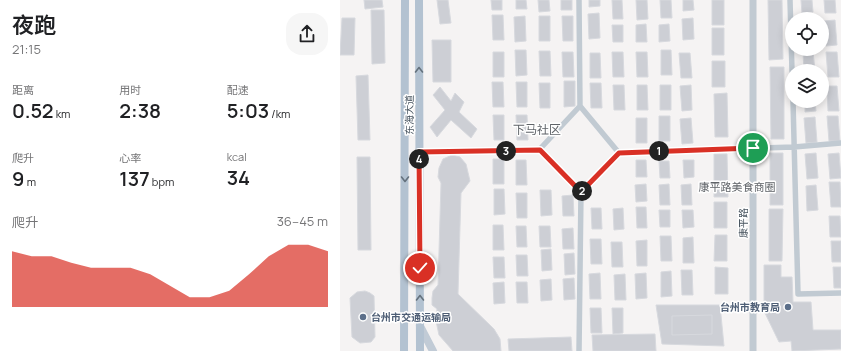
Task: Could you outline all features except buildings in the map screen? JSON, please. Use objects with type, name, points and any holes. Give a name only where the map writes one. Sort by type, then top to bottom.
[{"type":"main road","name":"东海大道","points":[[404,351],[405,0]]},
{"type":"main road","name":"东海大道","points":[[419,0],[420,351]]},
{"type":"main road","points":[[420,326],[433,351]]},
{"type":"street","points":[[579,0],[580,106],[619,153]]},
{"type":"street","name":"康平路","points":[[753,0],[753,351]]},
{"type":"street","points":[[790,0],[792,64]]},
{"type":"street","points":[[540,150],[580,106]]},
{"type":"street","points":[[793,108],[798,294],[841,293]]},
{"type":"street","points":[[579,351],[581,192],[619,153],[794,147],[841,143]]},
{"type":"street","points":[[419,152],[540,150],[581,192]]},
{"type":"place","name":"台州市教育局","points":[[788,307]]},
{"type":"place","name":"台州市交通运输局","points":[[363,317]]},
{"type":"district","name":"下马社区","points":[[537,129]]},
{"type":"district","name":"康平路美食商圈","points":[[737,186]]},
{"type":"route","points":[[420,268],[419,152],[540,150],[581,192],[619,153],[753,148]]}]
